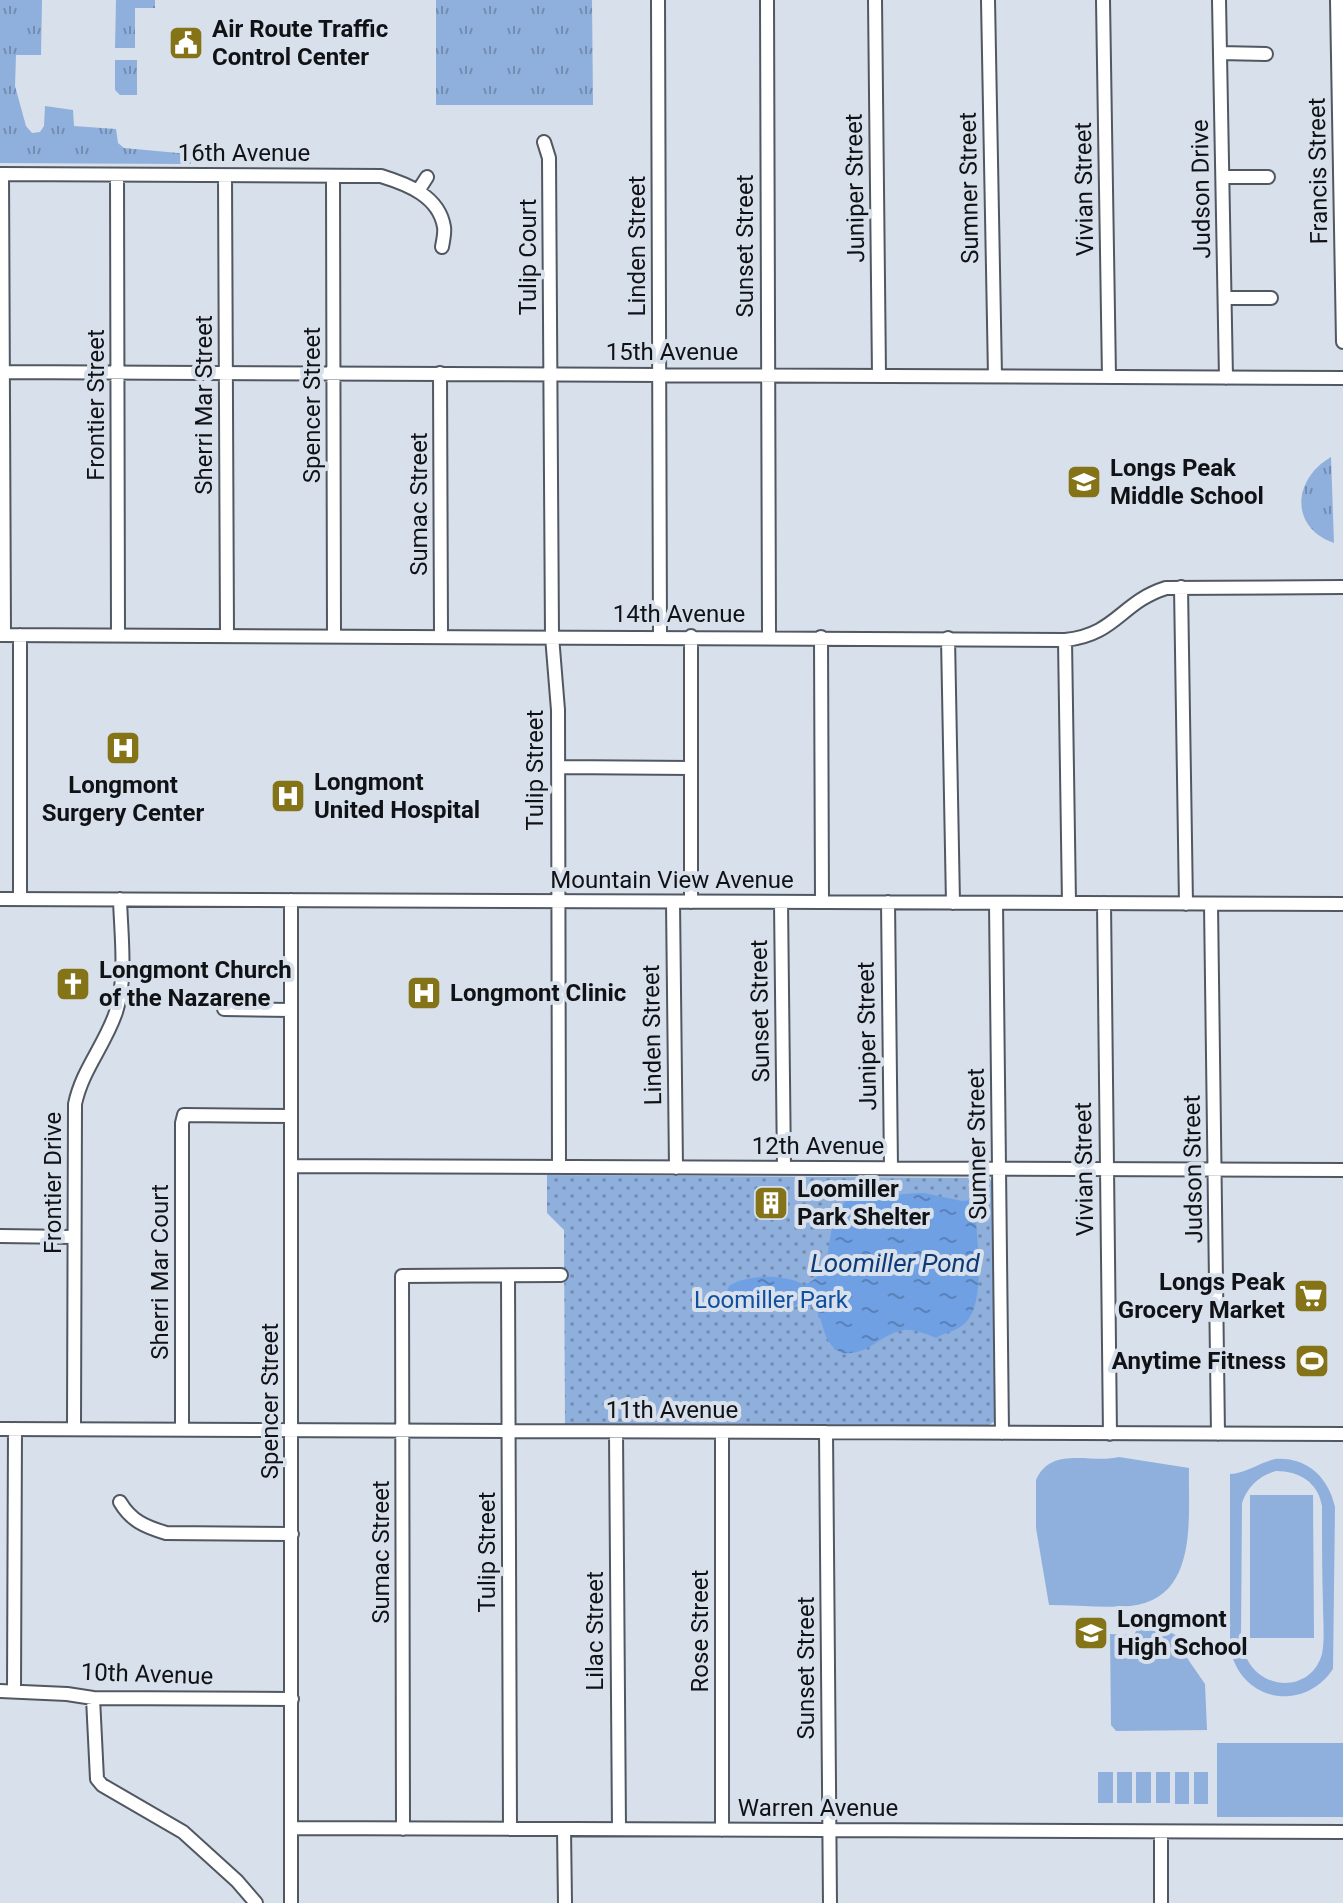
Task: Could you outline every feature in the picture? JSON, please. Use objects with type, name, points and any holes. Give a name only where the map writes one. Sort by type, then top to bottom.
[{"type":"street","name":"Linden Street","points":[[658,0],[660,637]]},
{"type":"street","name":"Sunset Street","points":[[767,0],[769,636]]},
{"type":"street","name":"Juniper Street","points":[[875,0],[879,375]]},
{"type":"street","name":"Sumner Street","points":[[988,0],[995,376]]},
{"type":"street","name":"Vivian Street","points":[[1103,0],[1109,377]]},
{"type":"street","name":"Judson Drive","points":[[1219,0],[1226,378]]},
{"type":"street","name":"Francis Street","points":[[1339,5],[1343,342]]},
{"type":"street","points":[[1220,53],[1266,54]]},
{"type":"street","name":"Tulip Court","points":[[544,142],[549,158],[550,373]]},
{"type":"street","points":[[1,174],[2,635]]},
{"type":"street","name":"16th Avenue","points":[[1,174],[381,176],[412,185],[418,191]]},
{"type":"street","name":"Frontier Street","points":[[117,175],[118,635]]},
{"type":"street","name":"Sherri Mar Street","points":[[225,176],[227,635]]},
{"type":"street","name":"Spencer Street","points":[[333,176],[334,635]]},
{"type":"street","points":[[427,177],[418,191],[434,205],[444,228],[442,247]]},
{"type":"street","points":[[1223,177],[1268,177]]},
{"type":"street","points":[[1225,298],[1271,298]]},
{"type":"street","name":"15th Avenue","points":[[2,372],[1343,378]]},
{"type":"street","name":"Sumac Street","points":[[440,373],[441,635]]},
{"type":"street","name":"Tulip Street","points":[[550,373],[552,636],[558,710],[559,1167]]},
{"type":"street","points":[[1181,587],[1186,904]]},
{"type":"street","name":"14th Avenue","points":[[2,635],[769,636],[1065,640],[1097,633],[1112,624],[1134,602],[1166,588],[1343,587]]},
{"type":"street","points":[[20,635],[20,899]]},
{"type":"street","points":[[691,636],[691,902]]},
{"type":"street","points":[[821,637],[822,902]]},
{"type":"street","points":[[948,638],[953,903]]},
{"type":"street","points":[[1065,640],[1069,903]]},
{"type":"street","points":[[558,767],[691,768]]},
{"type":"street","name":"Mountain View Avenue","points":[[0,899],[1343,904]]},
{"type":"street","name":"Frontier Drive","points":[[74,1429],[75,1104],[79,1085],[117,1008],[121,987],[120,899]]},
{"type":"street","name":"Spencer Street","points":[[291,900],[291,1903]]},
{"type":"street","name":"Linden Street","points":[[673,902],[676,1168]]},
{"type":"street","name":"Sunset Street","points":[[781,902],[784,1168]]},
{"type":"street","name":"Juniper Street","points":[[888,902],[891,1168]]},
{"type":"street","name":"Sumner Street","points":[[996,903],[1002,1433]]},
{"type":"street","name":"Vivian Street","points":[[1104,903],[1110,1434]]},
{"type":"street","name":"Judson Street","points":[[1211,904],[1218,1434]]},
{"type":"street","points":[[224,1009],[291,1010]]},
{"type":"street","name":"Sherri Mar Court","points":[[182,1430],[184,1115],[291,1116]]},
{"type":"street","name":"12th Avenue","points":[[292,1166],[1343,1170]]},
{"type":"street","points":[[0,1236],[74,1237]]},
{"type":"street","points":[[508,1276],[561,1275]]},
{"type":"street","name":"Sumac Street","points":[[403,1829],[402,1276],[508,1276]]},
{"type":"street","name":"Tulip Street","points":[[508,1276],[510,1829]]},
{"type":"street","name":"11th Avenue","points":[[0,1429],[1343,1434]]},
{"type":"street","points":[[14,1691],[15,1429]]},
{"type":"street","name":"Lilac Street","points":[[616,1432],[619,1829]]},
{"type":"street","name":"Rose Street","points":[[722,1432],[722,1830]]},
{"type":"street","name":"Sunset Street","points":[[826,1432],[830,1903]]},
{"type":"street","points":[[0,1503],[14,1500]]},
{"type":"street","points":[[120,1502],[129,1517],[166,1533],[292,1534]]},
{"type":"street","name":"10th Avenue","points":[[0,1691],[93,1698],[292,1699]]},
{"type":"street","points":[[93,1698],[97,1779],[102,1785],[183,1832],[237,1881],[256,1903]]},
{"type":"street","name":"Warren Avenue","points":[[292,1828],[1343,1832]]},
{"type":"street","points":[[564,1829],[565,1903]]},
{"type":"street","points":[[1161,1832],[1161,1903]]},
{"type":"green space","points":[[0,0],[42,0],[41,55],[16,55],[15,86],[26,126],[32,133],[40,132],[44,126],[45,106],[73,110],[74,126],[116,129],[118,143],[124,148],[189,154],[191,164],[0,163]]},
{"type":"green space","points":[[116,0],[155,0],[155,8],[135,8],[135,48],[115,48]]},
{"type":"green space","points":[[436,0],[592,0],[593,105],[436,105]]},
{"type":"green space","points":[[115,60],[137,60],[137,95],[120,95],[115,90]]},
{"type":"green space","points":[[1331,457],[1334,543],[1319,536],[1309,526],[1301,502],[1309,477]]},
{"type":"green space","name":"Loomiller Park","points":[[547,1175],[989,1178],[992,1182],[995,1421],[989,1425],[565,1424],[564,1230],[547,1213]]},
{"type":"green space","points":[[1119,1457],[1189,1468],[1188,1532],[1179,1572],[1168,1589],[1152,1600],[1130,1606],[1049,1605],[1036,1528],[1036,1480],[1043,1469],[1062,1459]]},
{"type":"green space","points":[[1275,1459],[1296,1461],[1314,1471],[1327,1486],[1335,1507],[1333,1669],[1306,1692],[1290,1696],[1259,1690],[1246,1680],[1236,1665],[1230,1647],[1230,1474]],"holes":[[[1276,1471],[1292,1473],[1312,1484],[1322,1506],[1322,1654],[1305,1678],[1292,1682],[1265,1678],[1253,1668],[1245,1654],[1241,1635],[1242,1503],[1259,1479]]]},
{"type":"green space","points":[[1250,1495],[1313,1495],[1314,1638],[1250,1638]]},
{"type":"green space","points":[[1143,1618],[1209,1651],[1208,1655],[1185,1655],[1205,1684],[1207,1730],[1116,1731],[1111,1725],[1110,1634],[1134,1635]]},
{"type":"green space","points":[[1217,1743],[1343,1743],[1343,1817],[1217,1817]]},
{"type":"green space","points":[[1098,1772],[1113,1772],[1113,1803],[1098,1803]]},
{"type":"green space","points":[[1117,1772],[1132,1772],[1132,1803],[1117,1803]]},
{"type":"green space","points":[[1136,1772],[1151,1772],[1151,1803],[1136,1803]]},
{"type":"green space","points":[[1156,1772],[1170,1772],[1170,1803],[1156,1803]]},
{"type":"green space","points":[[1175,1772],[1189,1772],[1189,1804],[1175,1804]]},
{"type":"green space","points":[[1194,1772],[1208,1772],[1208,1804],[1194,1804]]},
{"type":"water","name":"Loomiller Pond","points":[[924,1193],[962,1201],[974,1200],[979,1266],[976,1301],[971,1314],[958,1328],[936,1338],[904,1330],[859,1351],[842,1353],[829,1342],[818,1314],[808,1305],[799,1304],[773,1311],[756,1310],[726,1294],[729,1286],[746,1279],[777,1277],[804,1285],[813,1280],[824,1267],[833,1224],[848,1195]]},
{"type":"place","name":"Air Route Traffic Control Center","points":[[186,43]]},
{"type":"place","name":"Longs Peak Middle School","points":[[1084,482]]},
{"type":"place","name":"Longmont Surgery Center","points":[[123,748]]},
{"type":"place","name":"Longmont United Hospital","points":[[288,796]]},
{"type":"place","name":"Longmont Church of the Nazarene","points":[[73,984]]},
{"type":"place","name":"Longmont Clinic","points":[[424,993]]},
{"type":"place","name":"Loomiller Park Shelter","points":[[771,1203]]},
{"type":"place","name":"Longs Peak Grocery Market","points":[[1311,1296]]},
{"type":"place","name":"Anytime Fitness","points":[[1312,1361]]},
{"type":"place","name":"Longmont High School","points":[[1091,1633]]}]
